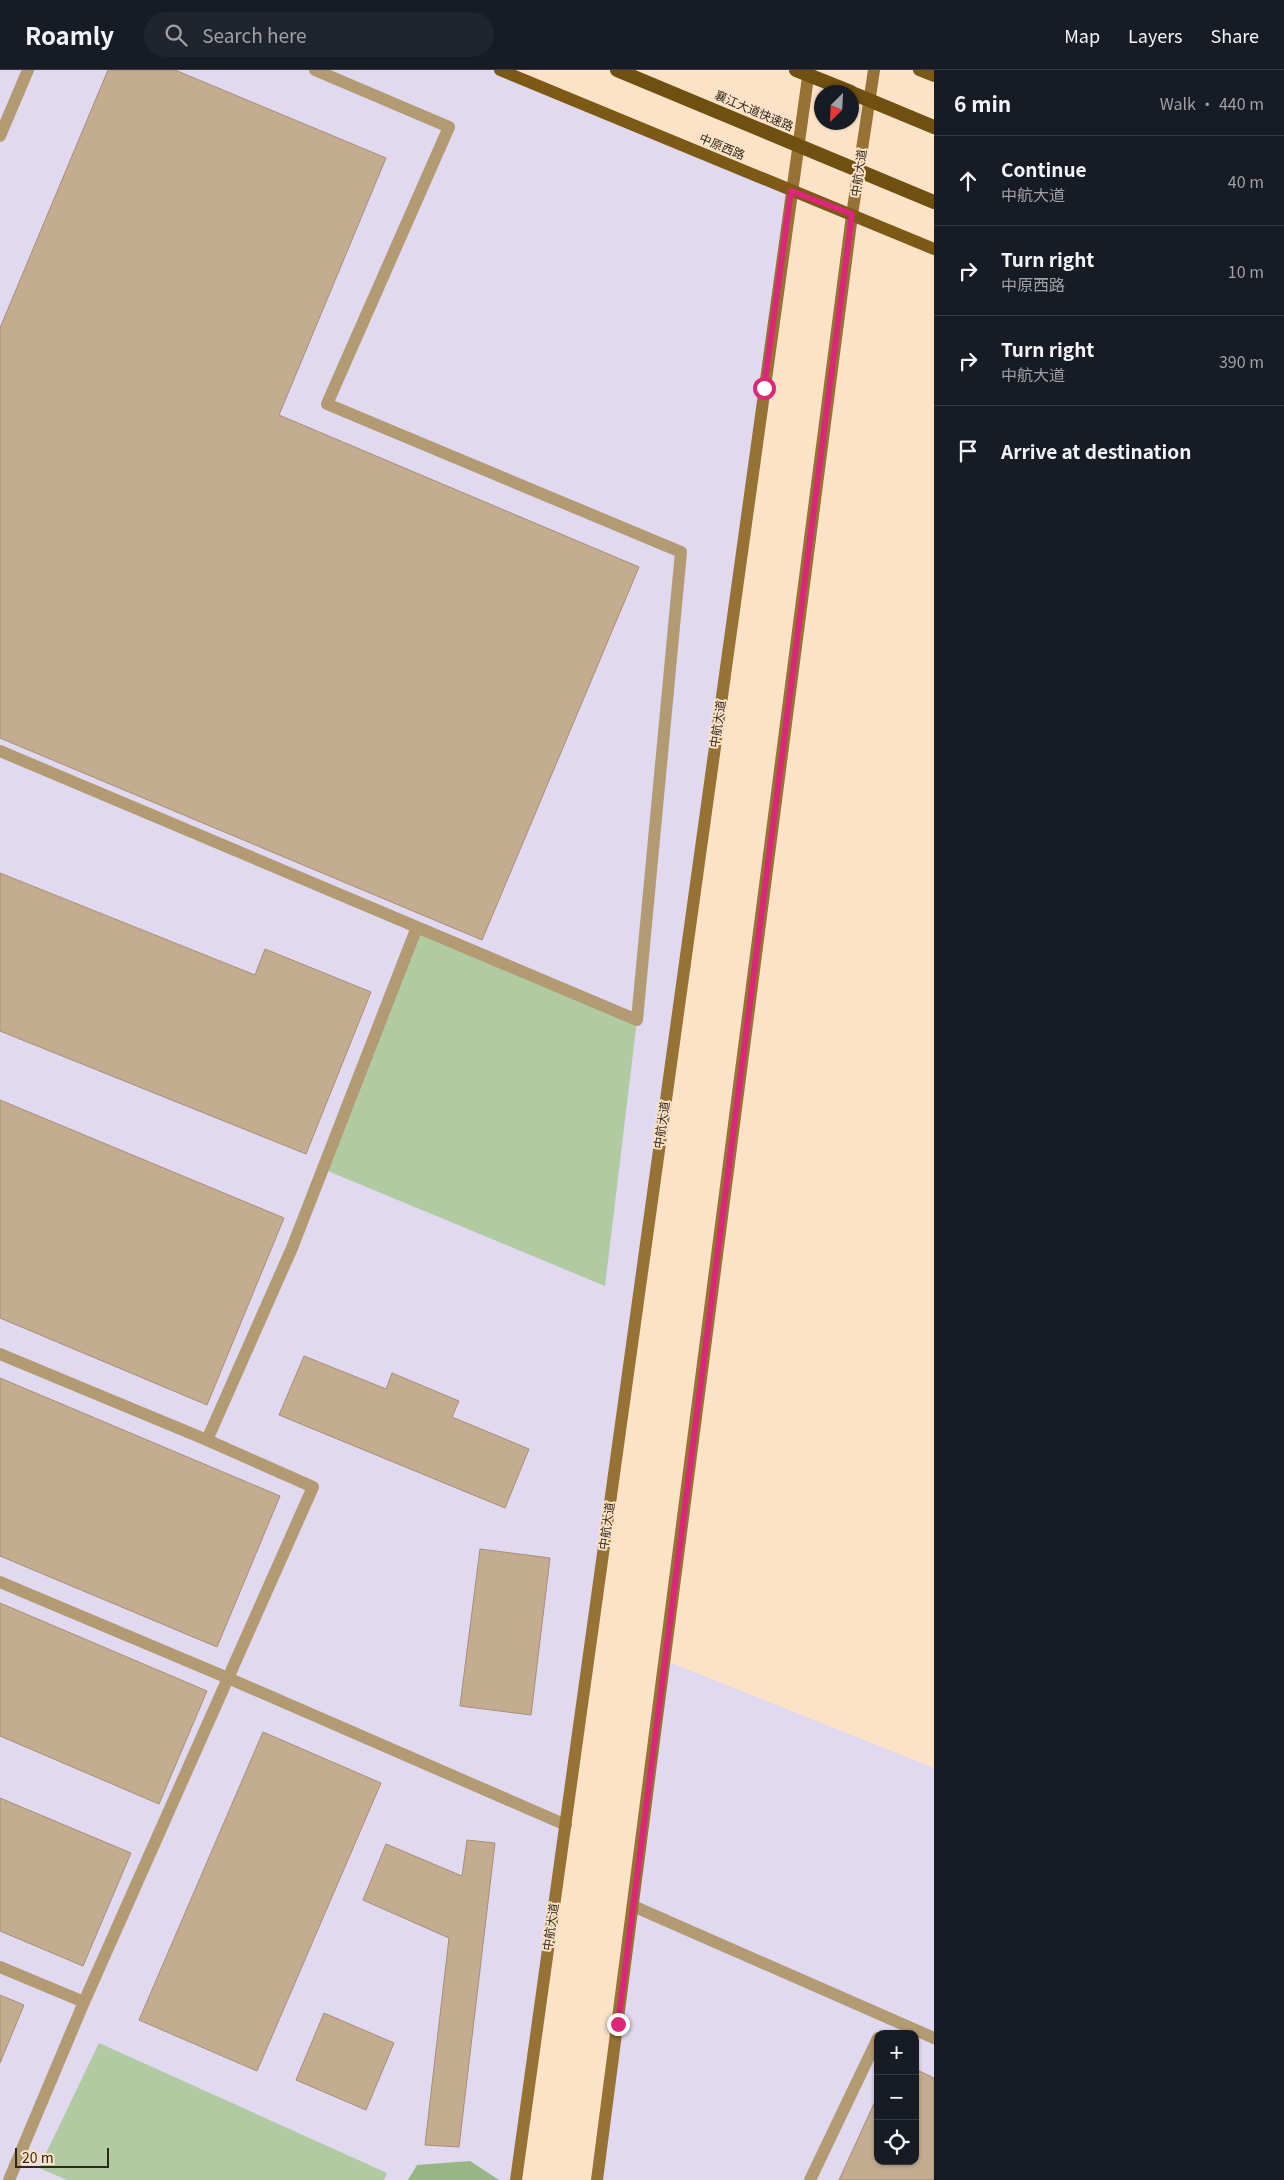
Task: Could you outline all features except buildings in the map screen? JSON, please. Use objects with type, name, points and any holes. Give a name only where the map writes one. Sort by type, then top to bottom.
[{"type":"highway","name":"襄江大道快速路","points":[[617,70],[934,202]]},
{"type":"highway","points":[[796,70],[832,85]]},
{"type":"highway","points":[[859,96],[934,127]]},
{"type":"main road","name":"中原西路","points":[[500,70],[934,249]]},
{"type":"main road","name":"中航大道","points":[[516,2180],[809,70]]},
{"type":"main road","name":"中航大道","points":[[597,2180],[852,214],[874,70]]},
{"type":"main road","points":[[919,70],[934,76]]},
{"type":"lane","points":[[0,136],[28,70]]},
{"type":"lane","points":[[0,752],[638,1020],[681,552],[327,404],[449,127],[315,70]]},
{"type":"lane","points":[[207,1440],[292,1248],[417,927]]},
{"type":"lane","points":[[0,1354],[207,1440],[313,1487],[84,2002],[9,2180]]},
{"type":"lane","points":[[0,1582],[228,1678],[566,1825]]},
{"type":"lane","points":[[633,1906],[934,2038]]},
{"type":"lane","points":[[0,1967],[84,2002]]},
{"type":"lane","points":[[882,2030],[888,2018]]},
{"type":"lane","points":[[810,2180],[874,2046]]},
{"type":"shaded area","points":[[0,70],[500,70],[791,191],[516,2180],[0,2180]]},
{"type":"shaded area","points":[[659,1658],[934,1768],[934,2180],[597,2180]]},
{"type":"green space","points":[[417,927],[637,1020],[605,1286],[323,1169]]},
{"type":"green space","points":[[99,2043],[387,2173],[384,2180],[67,2180],[39,2168]]},
{"type":"green space","points":[[470,2161],[499,2180],[408,2180],[417,2165]]},
{"type":"route","points":[[618,2024],[852,214],[791,191],[764,388]]}]
